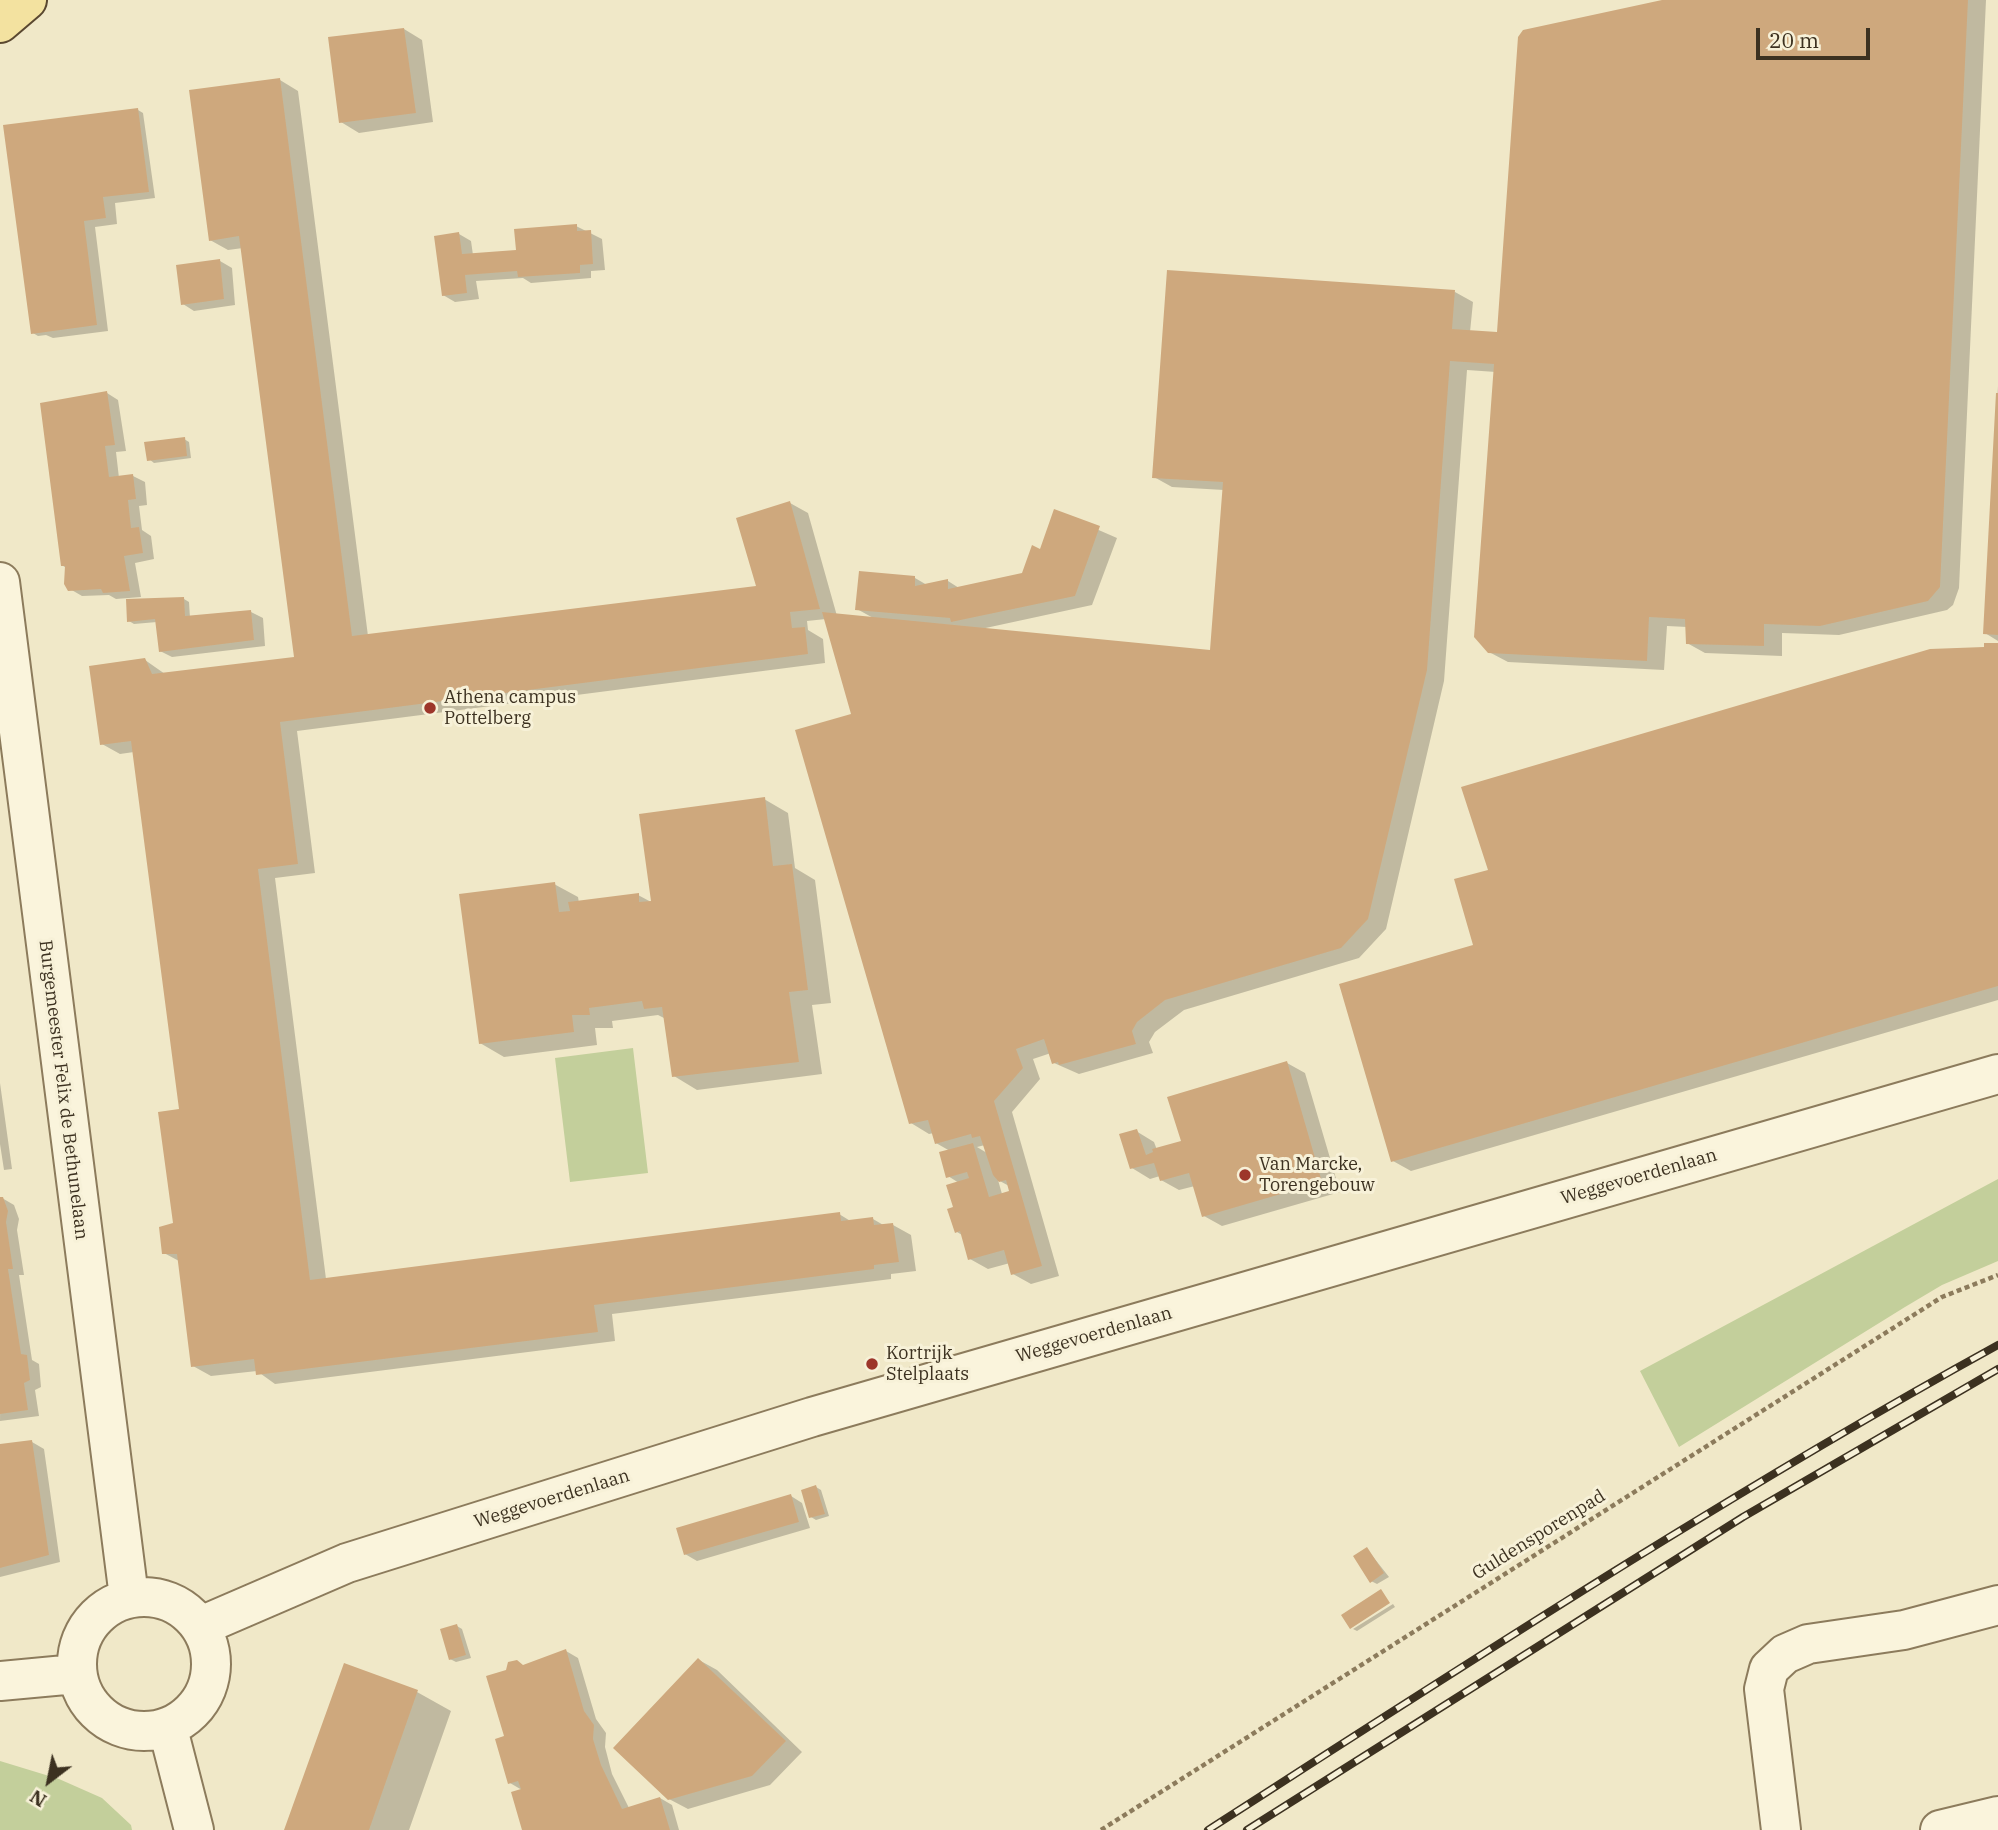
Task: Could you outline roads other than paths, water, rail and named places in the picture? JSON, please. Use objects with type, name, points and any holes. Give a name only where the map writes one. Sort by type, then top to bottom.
[{"type":"main road","points":[[0,23],[27,0]]},
{"type":"street","name":"Burgemeester Felix de Bethunelaan","points":[[0,582],[130,1597]]},
{"type":"street","name":"Weggevoerdenlaan","points":[[201,1626],[347,1563],[811,1417],[1998,1074]]},
{"type":"street","points":[[130,1597],[156,1597],[182,1607],[201,1626],[212,1655],[209,1686],[193,1712],[168,1729],[137,1732],[109,1723],[87,1702],[76,1674],[78,1648],[88,1625],[106,1608],[130,1597]]},
{"type":"street","points":[[1781,1830],[1764,1689],[1769,1669],[1785,1654],[1808,1644],[1904,1630],[1998,1605]]},
{"type":"street","points":[[0,1681],[76,1674]]},
{"type":"street","points":[[168,1729],[194,1830]]},
{"type":"street","points":[[1940,1830],[1998,1816]]},
{"type":"railway","points":[[1208,1830],[1501,1642],[1698,1520],[1998,1345]]},
{"type":"railway","points":[[1247,1830],[1743,1517],[1998,1369]]},
{"type":"place","name":"Athena campus Pottelberg","points":[[430,708]]},
{"type":"place","name":"Van Marcke, Torengebouw","points":[[1245,1175]]},
{"type":"place","name":"Kortrijk Stelplaats","points":[[872,1364]]}]
